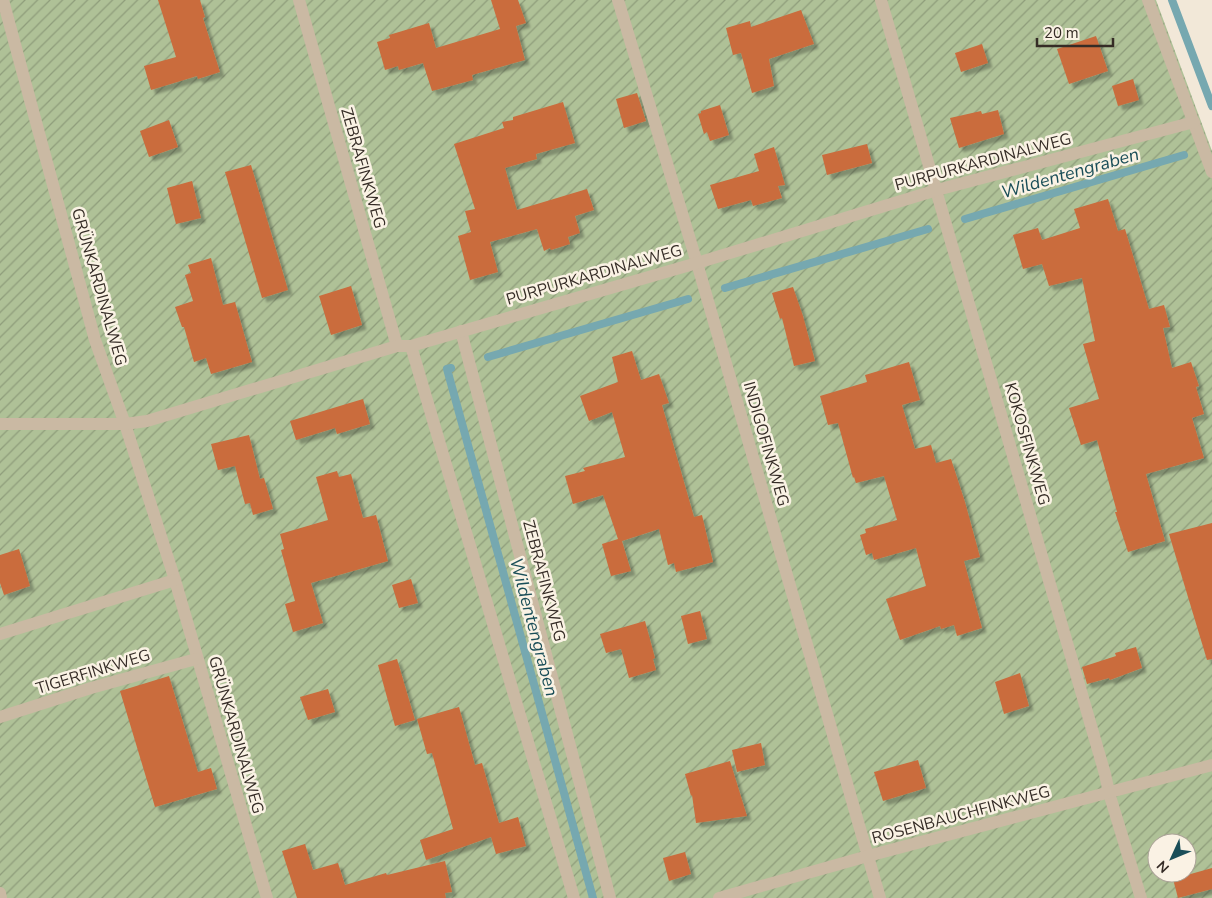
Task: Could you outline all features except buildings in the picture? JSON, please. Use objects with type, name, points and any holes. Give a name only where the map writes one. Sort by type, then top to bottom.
[{"type":"lane","name":"GRÜNKARDINALWEG","points":[[3,0],[95,340],[125,424],[174,580],[267,898]]},
{"type":"lane","name":"ZEBRAFINKWEG","points":[[299,0],[397,346]]},
{"type":"lane","name":"INDIGOFINKWEG","points":[[618,0],[697,263],[880,898]]},
{"type":"lane","name":"KOKOSFINKWEG","points":[[881,0],[1106,774],[1109,793],[1141,898]]},
{"type":"lane","points":[[1148,0],[1212,172]]},
{"type":"lane","name":"PURPURKARDINALWEG","points":[[0,424],[125,424],[147,421],[397,346],[411,346],[697,263],[937,190],[1194,122]]},
{"type":"lane","name":"ZEBRAFINKWEG","points":[[461,331],[610,898]]},
{"type":"lane","points":[[411,346],[574,898]]},
{"type":"lane","points":[[0,634],[174,580]]},
{"type":"lane","name":"TIGERFINKWEG","points":[[0,717],[91,688],[196,659]]},
{"type":"lane","name":"ROSENBAUCHFINKWEG","points":[[719,898],[1212,764]]},
{"type":"lane","points":[[0,893],[2,898]]},
{"type":"green space","points":[[0,0],[1156,0],[1212,151],[1212,898],[0,898]]},
{"type":"waterway","points":[[1172,0],[1212,106]]},
{"type":"waterway","name":"Wildentengraben","points":[[965,219],[1184,155]]},
{"type":"waterway","name":"Wildentengraben","points":[[725,288],[928,229]]},
{"type":"waterway","name":"Wildentengraben","points":[[488,357],[688,299]]},
{"type":"waterway","name":"Wildentengraben","points":[[451,368],[447,369],[593,898]]}]
